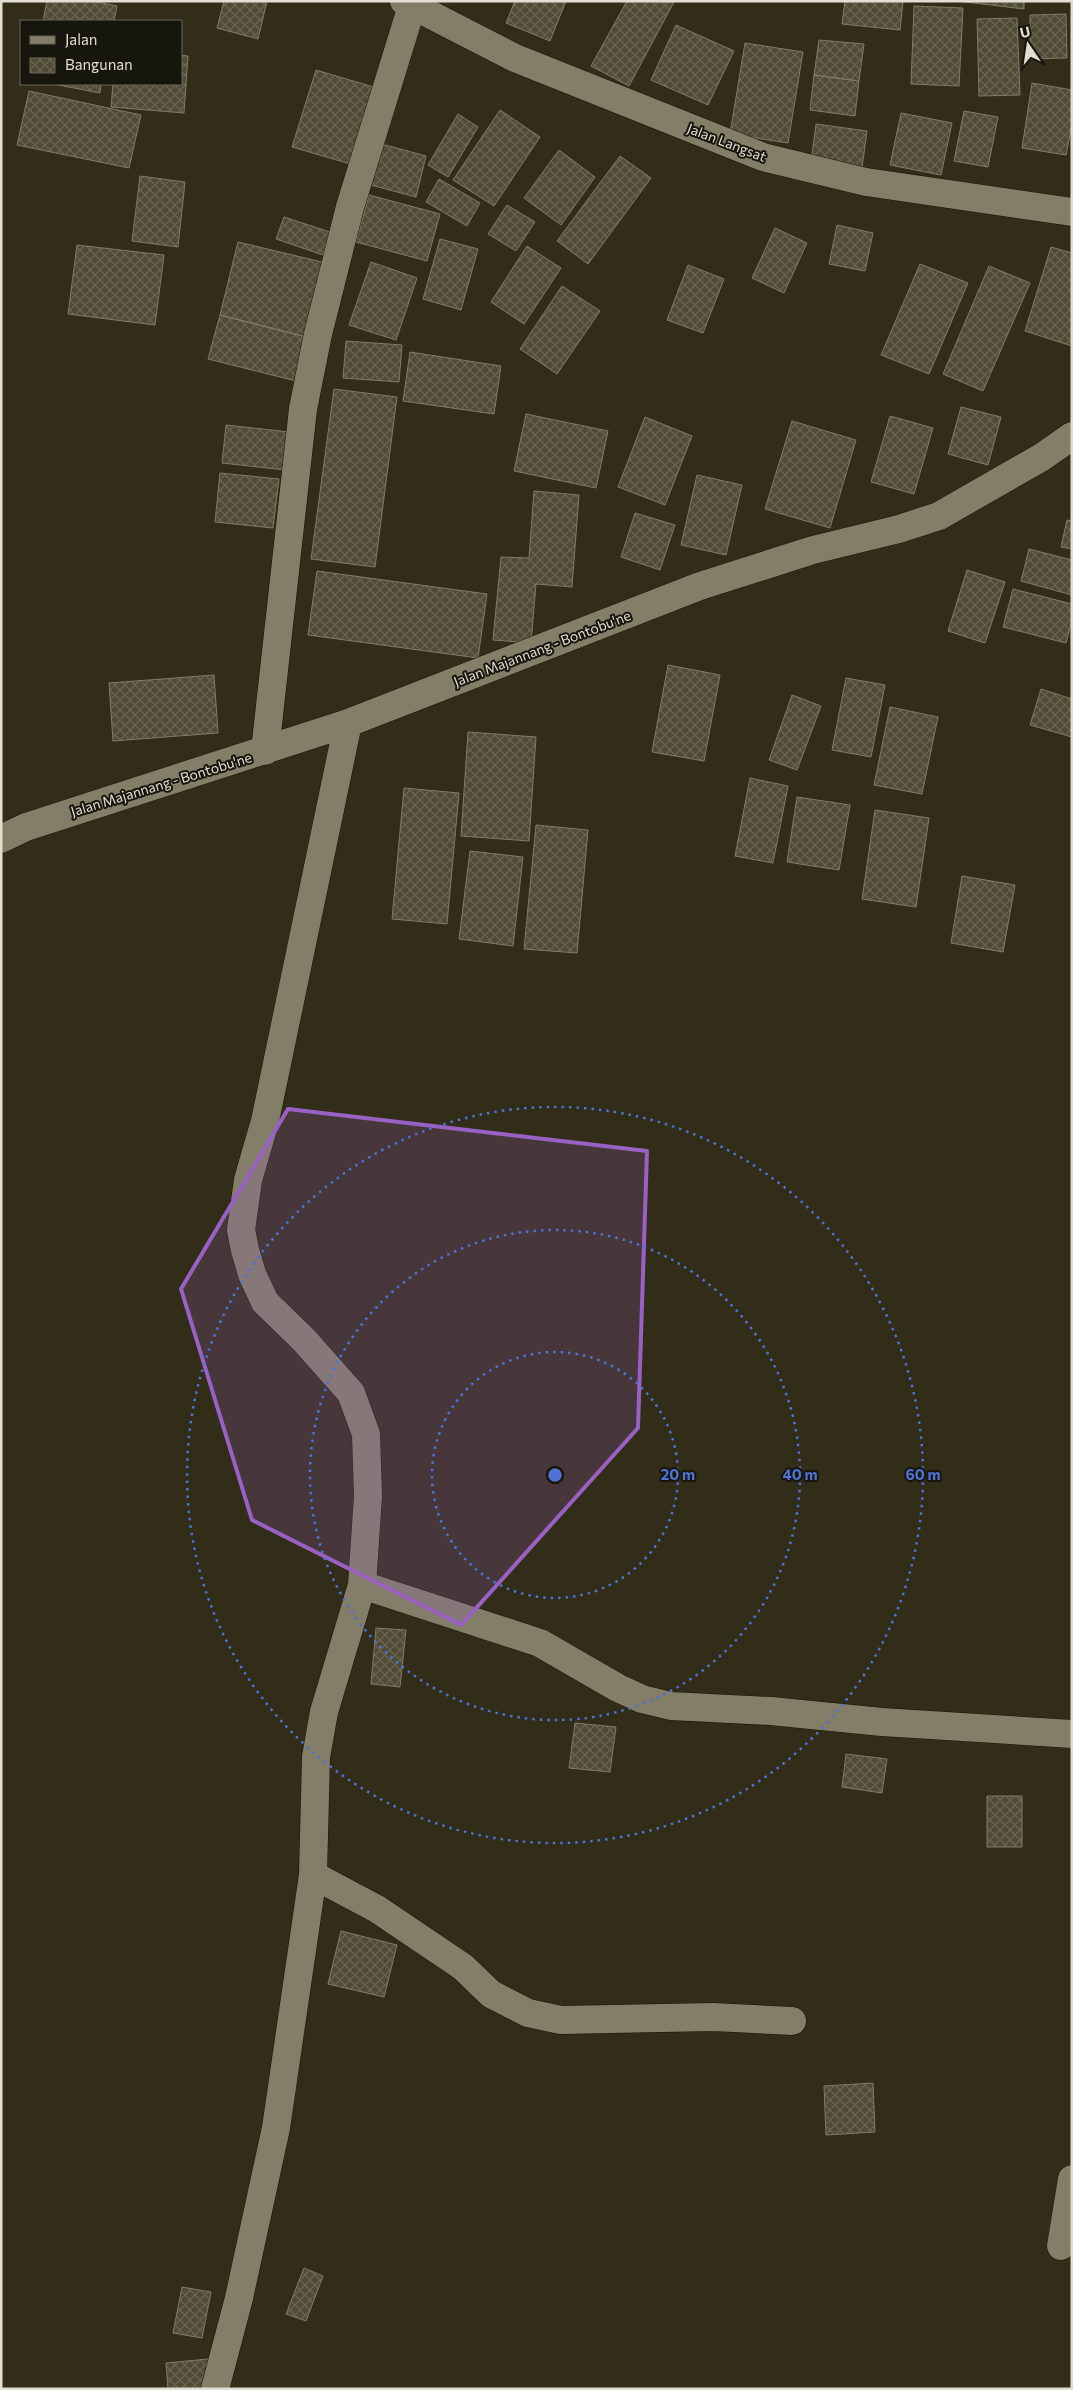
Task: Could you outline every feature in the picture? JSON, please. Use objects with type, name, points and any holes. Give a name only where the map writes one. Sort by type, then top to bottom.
[{"type":"street","name":"Jalan Langsat","points":[[408,3],[515,58],[763,157],[866,182],[1072,212]]},
{"type":"street","points":[[265,751],[303,409],[318,334],[350,207],[408,3]]},
{"type":"street","name":"Jalan Majannang - Bontobu'ne","points":[[1,839],[26,827],[348,723],[700,586],[813,550],[899,529],[939,516],[1042,457],[1072,436]]},
{"type":"street","points":[[215,2389],[238,2298],[276,2128],[313,1875],[313,1792],[319,1736],[362,1585],[368,1496],[366,1434],[351,1393],[304,1340],[265,1302],[252,1274],[241,1230],[248,1180],[265,1120],[348,723]]},
{"type":"street","points":[[362,1585],[540,1643],[642,1700],[671,1706],[770,1711],[882,1722],[1072,1734]]},
{"type":"street","points":[[313,1875],[377,1909],[463,1968],[491,1994],[528,2013],[561,2020],[713,2017],[792,2021]]},
{"type":"street","points":[[1061,2246],[1072,2179]]},
{"type":"highlighted area","points":[[288,1109],[647,1151],[638,1428],[461,1625],[252,1520],[181,1289]]},
{"type":"building","points":[[47,1],[92,1],[117,6],[114,20],[43,20]]},
{"type":"building","points":[[224,1],[267,1],[258,39],[217,28]]},
{"type":"building","points":[[515,1],[566,1],[550,41],[506,23]]},
{"type":"building","points":[[627,1],[674,2],[629,86],[591,66]]},
{"type":"building","points":[[845,1],[903,1],[900,30],[842,24]]},
{"type":"building","points":[[957,1],[1024,1],[1024,9]]},
{"type":"building","points":[[914,6],[963,8],[959,86],[911,84]]},
{"type":"building","points":[[1066,14],[1067,58],[1030,59],[1030,15]]},
{"type":"building","points":[[1017,18],[1020,95],[979,96],[977,19]]},
{"type":"building","points":[[676,25],[734,51],[708,105],[651,80]]},
{"type":"building","points":[[819,40],[864,44],[859,81],[814,75]]},
{"type":"building","points":[[745,43],[803,52],[788,143],[730,134]]},
{"type":"building","points":[[182,55],[188,56],[184,113],[111,107],[113,85],[182,85]]},
{"type":"building","points":[[316,70],[377,88],[354,165],[292,147]]},
{"type":"building","points":[[814,75],[859,81],[855,116],[810,110]]},
{"type":"building","points":[[1032,83],[1072,90],[1072,124],[1066,155],[1022,148]]},
{"type":"building","points":[[58,85],[101,85],[100,93]]},
{"type":"building","points":[[29,91],[141,115],[129,168],[17,145]]},
{"type":"building","points":[[500,110],[540,137],[494,206],[453,180]]},
{"type":"building","points":[[964,111],[998,117],[988,167],[954,161]]},
{"type":"building","points":[[901,113],[952,123],[941,175],[890,165]]},
{"type":"building","points":[[458,114],[478,127],[448,177],[428,165]]},
{"type":"building","points":[[816,124],[867,131],[862,168],[811,162]]},
{"type":"building","points":[[378,143],[426,156],[416,197],[367,184]]},
{"type":"building","points":[[559,150],[595,177],[561,225],[524,198]]},
{"type":"building","points":[[620,156],[651,178],[588,264],[557,241]]},
{"type":"building","points":[[140,176],[185,182],[178,247],[132,241]]},
{"type":"building","points":[[439,179],[480,203],[467,226],[426,202]]},
{"type":"building","points":[[369,195],[440,214],[427,261],[356,242]]},
{"type":"building","points":[[507,205],[535,222],[516,251],[488,234]]},
{"type":"building","points":[[284,217],[330,232],[323,255],[276,239]]},
{"type":"building","points":[[837,225],[873,233],[865,271],[829,264]]},
{"type":"building","points":[[775,228],[807,243],[784,293],[752,278]]},
{"type":"building","points":[[440,239],[478,249],[461,310],[423,299]]},
{"type":"building","points":[[238,242],[326,263],[306,337],[220,315]]},
{"type":"building","points":[[77,245],[164,255],[155,325],[68,314]]},
{"type":"building","points":[[527,246],[561,268],[524,324],[491,302]]},
{"type":"building","points":[[1051,247],[1072,253],[1072,346],[1025,331]]},
{"type":"building","points":[[371,262],[417,278],[396,340],[349,325]]},
{"type":"building","points":[[920,264],[968,283],[929,374],[881,355]]},
{"type":"building","points":[[688,265],[724,279],[703,333],[667,320]]},
{"type":"building","points":[[989,266],[1030,283],[983,391],[943,374]]},
{"type":"building","points":[[562,286],[600,311],[557,374],[520,349]]},
{"type":"building","points":[[220,315],[306,337],[296,381],[208,359]]},
{"type":"building","points":[[346,341],[402,345],[399,382],[343,378]]},
{"type":"building","points":[[410,352],[501,366],[494,414],[403,401]]},
{"type":"building","points":[[334,389],[397,397],[375,567],[311,559]]},
{"type":"building","points":[[961,407],[1001,417],[988,465],[948,454]]},
{"type":"building","points":[[526,414],[608,431],[596,488],[514,471]]},
{"type":"building","points":[[890,416],[933,428],[914,494],[871,482]]},
{"type":"building","points":[[645,417],[692,436],[665,505],[618,487]]},
{"type":"building","points":[[792,421],[856,440],[830,528],[765,509]]},
{"type":"building","points":[[226,425],[289,432],[285,470],[222,463]]},
{"type":"building","points":[[220,473],[279,479],[273,528],[215,522]]},
{"type":"building","points":[[697,475],[742,485],[726,555],[681,545]]},
{"type":"building","points":[[534,491],[579,495],[572,587],[536,584],[531,643],[493,640],[501,557],[529,558]]},
{"type":"building","points":[[635,513],[675,525],[660,570],[621,557]]},
{"type":"building","points":[[1067,520],[1072,521],[1072,549],[1061,547]]},
{"type":"building","points":[[1029,549],[1072,560],[1072,595],[1021,581]]},
{"type":"building","points":[[967,570],[1005,582],[985,643],[948,631]]},
{"type":"building","points":[[317,571],[487,594],[478,658],[308,635]]},
{"type":"building","points":[[1013,589],[1072,604],[1072,620],[1066,643],[1003,627]]},
{"type":"building","points":[[668,665],[720,675],[704,761],[652,752]]},
{"type":"building","points":[[214,675],[218,733],[113,741],[109,683]]},
{"type":"building","points":[[846,678],[885,685],[871,757],[832,750]]},
{"type":"building","points":[[1041,689],[1072,699],[1072,737],[1030,725]]},
{"type":"building","points":[[792,695],[821,706],[797,770],[769,760]]},
{"type":"building","points":[[890,707],[938,717],[922,794],[874,785]]},
{"type":"building","points":[[468,732],[536,737],[529,841],[461,836]]},
{"type":"building","points":[[750,778],[788,786],[773,863],[735,856]]},
{"type":"building","points":[[404,788],[459,793],[447,924],[392,919]]},
{"type":"building","points":[[797,797],[850,805],[839,870],[787,862]]},
{"type":"building","points":[[875,810],[929,818],[916,907],[862,899]]},
{"type":"building","points":[[536,825],[588,830],[577,953],[524,949]]},
{"type":"building","points":[[470,851],[523,857],[513,946],[459,939]]},
{"type":"building","points":[[962,876],[1015,885],[1003,952],[951,943]]},
{"type":"building","points":[[376,1628],[406,1630],[400,1687],[371,1684]]},
{"type":"building","points":[[575,1723],[616,1727],[610,1772],[569,1768]]},
{"type":"building","points":[[846,1754],[887,1759],[882,1793],[842,1787]]},
{"type":"building","points":[[987,1796],[1022,1796],[1022,1847],[987,1847]]},
{"type":"building","points":[[341,1931],[397,1945],[384,1997],[328,1984]]},
{"type":"building","points":[[873,2083],[875,2132],[826,2135],[824,2086]]},
{"type":"building","points":[[304,2268],[323,2276],[306,2321],[286,2314]]},
{"type":"building","points":[[182,2287],[211,2292],[202,2338],[173,2333]]},
{"type":"building","points":[[208,2359],[210,2389],[168,2389],[166,2363]]}]
